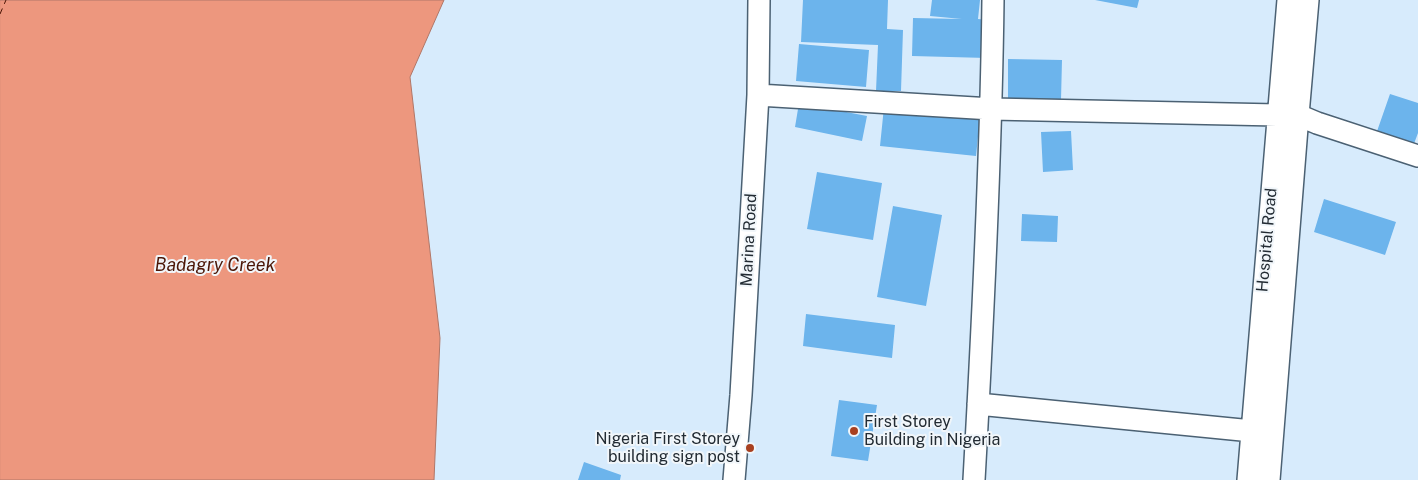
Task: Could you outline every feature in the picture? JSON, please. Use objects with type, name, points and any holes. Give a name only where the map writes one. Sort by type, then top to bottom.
[{"type":"street","name":"Marina Road","points":[[734,480],[741,395],[758,95],[759,0]]},
{"type":"street","points":[[974,480],[987,239],[992,109],[993,0]]},
{"type":"street","name":"Hospital Road","points":[[1270,480],[1287,115],[1288,0]]},
{"type":"street","name":"Hospital Road","points":[[1248,480],[1287,115],[1308,0]]},
{"type":"street","points":[[758,95],[992,109],[1287,115],[1418,156]]},
{"type":"street","points":[[978,404],[1252,431]]},
{"type":"water","name":"Badagry Creek","points":[[0,0],[444,0],[410,77],[440,338],[434,480],[0,480]]},
{"type":"building","points":[[803,0],[888,0],[887,29],[903,30],[901,91],[876,91],[878,45],[801,42]]},
{"type":"building","points":[[932,0],[980,0],[978,19],[988,20],[987,58],[912,56],[913,18],[962,19],[930,16]]},
{"type":"building","points":[[1095,0],[1139,0],[1137,8]]},
{"type":"building","points":[[799,44],[869,50],[866,87],[796,81]]},
{"type":"building","points":[[1008,59],[1062,60],[1061,100],[1008,99]]},
{"type":"building","points":[[1390,94],[1418,103],[1418,133],[1412,149],[1375,137]]},
{"type":"building","points":[[799,103],[867,116],[862,141],[795,127]]},
{"type":"building","points":[[884,107],[980,117],[976,156],[880,146]]},
{"type":"building","points":[[1071,131],[1073,170],[1043,172],[1041,132]]},
{"type":"building","points":[[817,172],[882,183],[873,240],[807,229]]},
{"type":"building","points":[[1324,199],[1396,222],[1385,255],[1314,232]]},
{"type":"building","points":[[893,206],[942,215],[926,306],[877,297]]},
{"type":"building","points":[[1022,214],[1058,216],[1057,242],[1021,241]]},
{"type":"building","points":[[806,314],[895,325],[892,358],[803,346]]},
{"type":"building","name":"First Storey Building in Nigeria","points":[[839,400],[877,405],[868,461],[831,456]]},
{"type":"building","points":[[584,462],[621,475],[620,480],[578,480]]},
{"type":"ferry route","points":[[0,14],[6,0]]},
{"type":"place","name":"First Storey Building in Nigeria","points":[[854,431]]},
{"type":"place","name":"Nigeria First Storey building sign post","points":[[750,448]]}]
